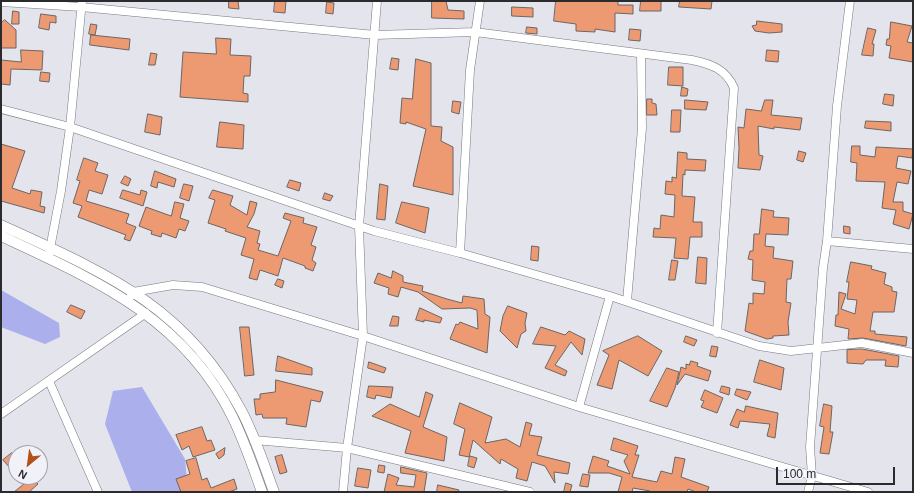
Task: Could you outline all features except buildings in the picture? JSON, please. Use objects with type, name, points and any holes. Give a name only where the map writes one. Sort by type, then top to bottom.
[{"type":"street","points":[[343,492],[347,448],[363,336],[359,226],[377,1]]},
{"type":"street","points":[[460,253],[470,70],[480,1]]},
{"type":"street","points":[[808,492],[812,476],[810,447],[816,349],[827,241],[837,106],[850,1]]},
{"type":"street","points":[[1,2],[82,4],[375,35],[475,32],[707,63],[721,69],[730,78],[734,88],[717,333]]},
{"type":"street","points":[[49,253],[70,127],[82,4]]},
{"type":"street","points":[[627,302],[642,128],[641,54]]},
{"type":"street","points":[[1,109],[70,127],[359,226],[610,296],[758,346],[791,351],[832,347],[848,343],[862,343],[913,353]]},
{"type":"street","points":[[1,225],[49,253],[171,319],[205,355],[221,376],[242,411],[274,492]]},
{"type":"street","points":[[1,236],[49,253]]},
{"type":"street","points":[[827,241],[913,249]]},
{"type":"street","points":[[131,296],[173,285],[202,287],[363,336],[579,407],[868,492]]},
{"type":"street","points":[[131,296],[146,313],[178,342],[212,383],[232,416],[262,492]]},
{"type":"street","points":[[579,407],[610,296]]},
{"type":"street","points":[[1,414],[146,313]]},
{"type":"street","points":[[49,381],[98,492]]},
{"type":"street","points":[[254,440],[347,448],[530,492]]},
{"type":"shaded area","points":[[1,290],[59,323],[60,337],[45,344],[1,327]]},
{"type":"shaded area","points":[[142,387],[185,459],[188,492],[132,492],[105,424],[113,391]]}]
